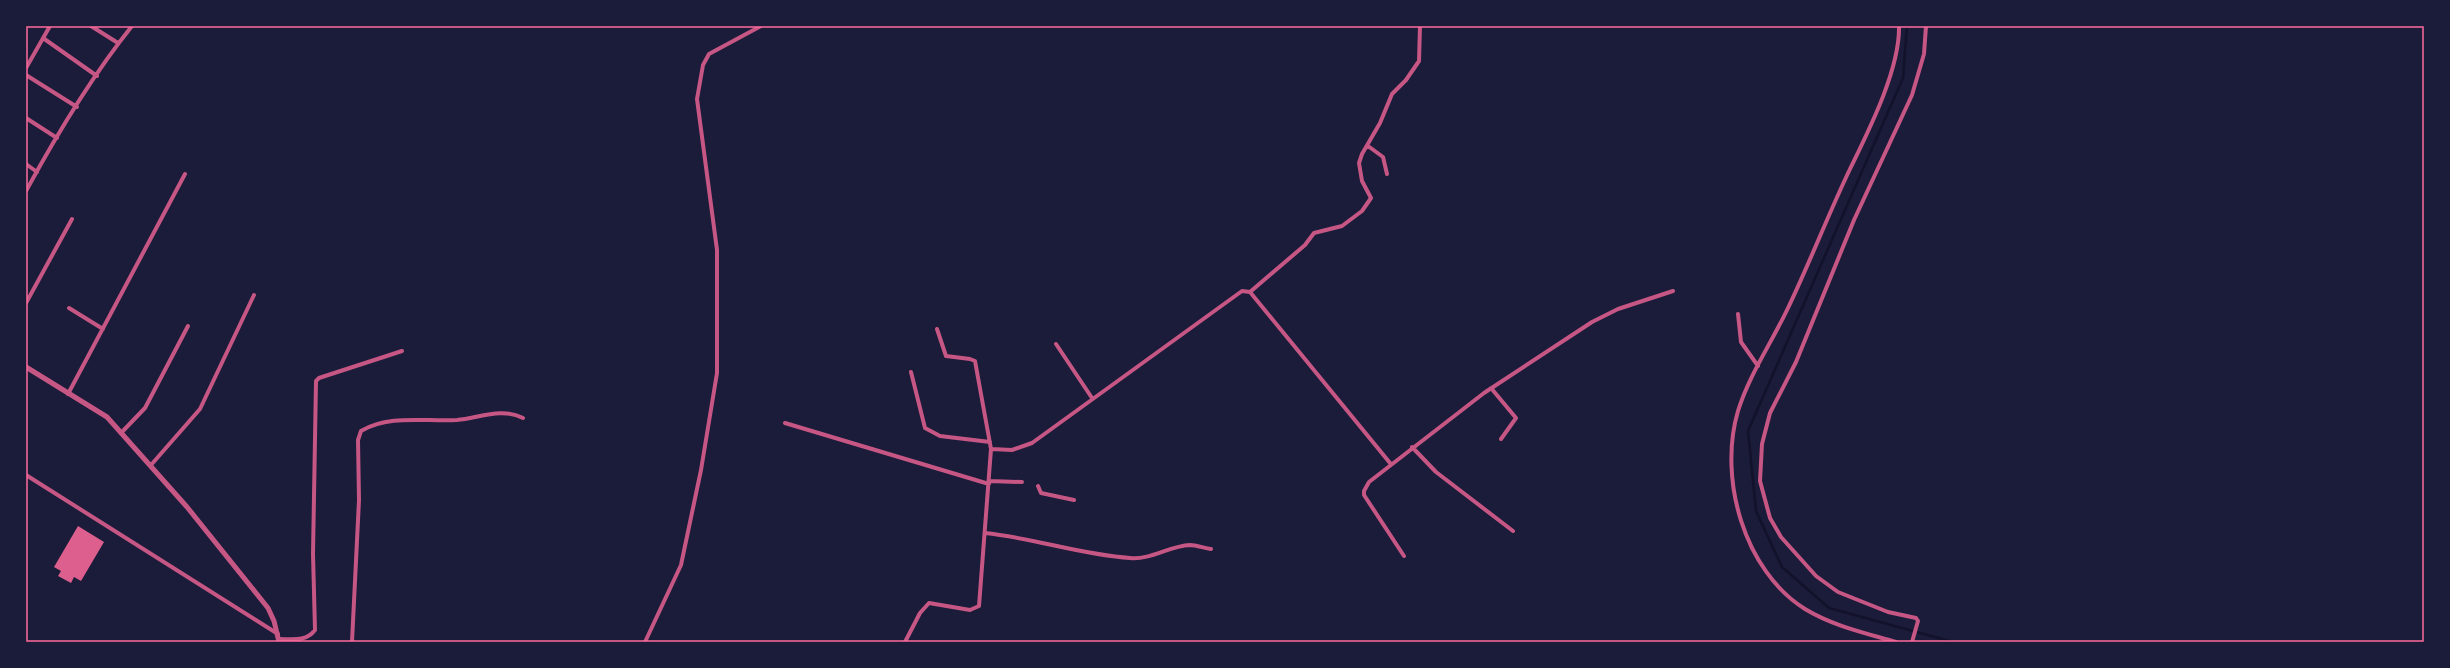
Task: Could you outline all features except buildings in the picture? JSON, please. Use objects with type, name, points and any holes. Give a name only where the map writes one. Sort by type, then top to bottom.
[{"type":"street","points":[[26,68],[50,26]]},
{"type":"street","points":[[91,26],[118,43]]},
{"type":"street","points":[[26,191],[57,138],[118,43],[132,26]]},
{"type":"street","points":[[645,642],[681,565],[701,470],[717,373],[716,250],[697,99],[702,72],[709,54],[761,26]]},
{"type":"street","points":[[1250,292],[1304,245],[1314,233],[1342,226],[1365,208],[1371,198],[1358,170],[1362,154],[1368,146],[1392,94],[1406,80],[1419,61],[1420,26]]},
{"type":"street","points":[[1896,642],[1829,621],[1804,608],[1783,590],[1759,560],[1737,509],[1732,486],[1731,459],[1732,436],[1738,412],[1758,366],[1806,270],[1831,208],[1881,100],[1896,52],[1899,26]]},
{"type":"street","points":[[1912,641],[1918,624],[1918,619],[1913,616],[1888,612],[1838,592],[1816,576],[1781,537],[1770,518],[1760,481],[1762,444],[1770,413],[1796,362],[1854,220],[1912,95],[1922,60],[1926,26]]},
{"type":"street","points":[[42,38],[97,76]]},
{"type":"street","points":[[26,74],[77,107]]},
{"type":"street","points":[[26,118],[57,138]]},
{"type":"street","points":[[1368,146],[1383,157],[1387,174]]},
{"type":"street","points":[[26,164],[37,172]]},
{"type":"street","points":[[68,394],[185,174]]},
{"type":"street","points":[[26,303],[72,219]]},
{"type":"street","points":[[991,449],[1012,450],[1032,442],[1242,291],[1250,292],[1390,464]]},
{"type":"street","points":[[1404,556],[1364,496],[1364,491],[1369,482],[1412,447],[1491,388],[1592,322],[1618,309],[1673,291]]},
{"type":"street","points":[[151,465],[200,409],[254,295]]},
{"type":"street","points":[[69,308],[103,329]]},
{"type":"street","points":[[1738,314],[1741,342],[1758,366]]},
{"type":"street","points":[[121,433],[145,408],[188,326]]},
{"type":"street","points":[[905,642],[920,613],[929,603],[970,610],[979,606],[989,483],[990,442],[975,361],[946,356],[937,329]]},
{"type":"street","points":[[1056,344],[1092,398]]},
{"type":"street","points":[[26,475],[279,638],[301,639],[312,634],[314,630],[313,554],[316,381],[319,378],[402,351]]},
{"type":"street","points":[[26,367],[107,417],[151,465],[268,608],[279,638]]},
{"type":"street","points":[[911,372],[925,428],[940,436],[990,442]]},
{"type":"street","points":[[1491,388],[1516,418],[1501,439]]},
{"type":"street","points":[[352,642],[358,500],[358,440],[361,431],[372,424],[404,421],[458,420],[499,413],[515,414],[523,418]]},
{"type":"street","points":[[785,423],[989,483],[1022,482]]},
{"type":"street","points":[[1412,447],[1436,472],[1513,531]]},
{"type":"street","points":[[1038,486],[1042,493],[1074,500]]},
{"type":"street","points":[[985,533],[1014,536],[1105,555],[1131,558],[1145,558],[1190,545],[1211,549]]},
{"type":"waterway","points":[[1907,26],[1903,78],[1748,431],[1756,511],[1782,567],[1829,608],[1953,642]]}]
